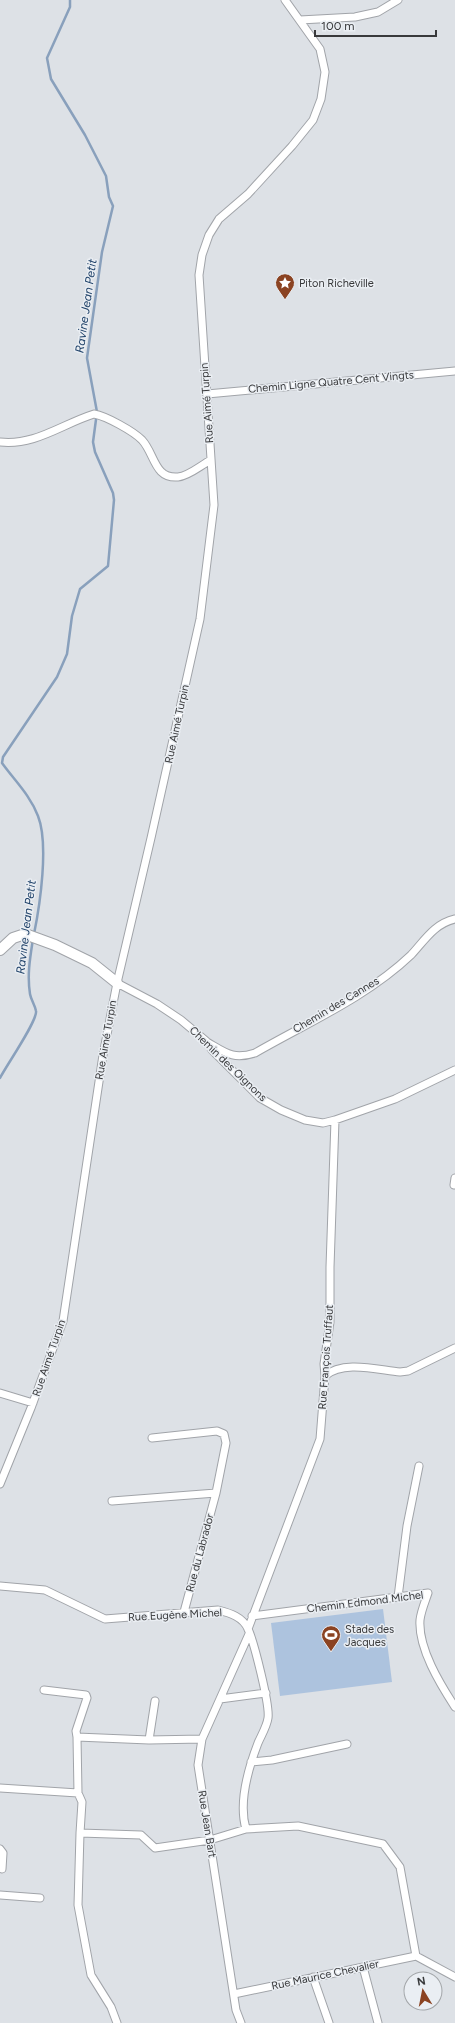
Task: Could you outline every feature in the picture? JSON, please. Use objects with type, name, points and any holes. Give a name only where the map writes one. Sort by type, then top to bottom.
[{"type":"street","name":"Rue Aimé Turpin","points":[[0,1484],[33,1403],[63,1321],[103,1055],[117,983],[152,838],[200,619],[214,505],[199,275],[202,255],[208,235],[219,219],[248,194],[304,131],[313,120],[321,99],[324,72],[320,49],[285,0]]},
{"type":"street","points":[[300,20],[355,17],[370,14],[378,12],[398,0]]},
{"type":"street","name":"Chemin Ligne Quatre Cent Vingts","points":[[207,394],[455,371]]},
{"type":"street","points":[[0,442],[21,442],[39,438],[97,415],[142,440],[156,466],[163,474],[179,477],[211,460]]},
{"type":"street","name":"Chemin des Cannes","points":[[206,1041],[230,1056],[242,1057],[255,1053],[373,984],[410,955],[436,927],[455,919]]},
{"type":"street","points":[[0,950],[13,938],[25,934],[55,945],[92,963],[117,983]]},
{"type":"street","name":"Chemin des Oignons","points":[[117,983],[157,1004],[181,1020],[206,1041],[212,1050],[260,1098],[281,1110],[305,1120],[322,1123],[336,1120],[395,1099],[455,1070]]},
{"type":"street","name":"Rue François Truffaut","points":[[248,1631],[252,1616],[320,1439],[325,1376],[324,1364],[330,1322],[330,1267],[336,1120]]},
{"type":"street","points":[[325,1376],[332,1370],[345,1367],[400,1372],[408,1371],[455,1348]]},
{"type":"street","points":[[0,1393],[33,1403]]},
{"type":"street","name":"Rue du Labrador","points":[[152,1438],[217,1431],[224,1434],[226,1443],[216,1493],[184,1612]]},
{"type":"street","points":[[398,1597],[406,1526],[418,1466]]},
{"type":"street","points":[[112,1501],[216,1493]]},
{"type":"street","name":"Rue Eugène Michel","points":[[0,1586],[45,1590],[105,1619],[218,1610],[228,1612],[240,1618],[248,1631],[266,1693],[268,1718],[251,1762],[242,1816],[246,1829]]},
{"type":"street","name":"Chemin Edmond Michel","points":[[252,1616],[428,1593],[420,1620],[421,1638],[426,1655],[455,1707]]},
{"type":"street","name":"Rue Jean Bart","points":[[241,2023],[234,1994],[198,1765],[202,1739],[248,1631]]},
{"type":"street","points":[[44,1690],[86,1694],[76,1731],[78,1737],[78,1793],[82,1802],[78,1905],[91,1975],[111,2007],[117,2023]]},
{"type":"street","points":[[220,1699],[266,1693]]},
{"type":"street","points":[[149,1740],[155,1701]]},
{"type":"street","points":[[78,1737],[149,1740],[202,1739]]},
{"type":"street","points":[[251,1762],[272,1760],[347,1744]]},
{"type":"street","points":[[0,1788],[78,1793]]},
{"type":"street","points":[[80,1833],[141,1835],[155,1848],[210,1840],[246,1829],[298,1826],[383,1844],[400,1867],[416,1956],[455,1977]]},
{"type":"street","points":[[0,1849],[3,1853],[2,1869]]},
{"type":"street","points":[[0,1895],[40,1898]]},
{"type":"street","name":"Rue Maurice Chevalier","points":[[234,1994],[416,1956]]},
{"type":"street","points":[[363,1967],[378,2023]]},
{"type":"street","points":[[312,1978],[329,2023]]},
{"type":"shaded area","name":"Stade des Jacques","points":[[383,1609],[392,1682],[280,1696],[271,1623]]},
{"type":"waterway","name":"Ravine Jean Petit","points":[[34,934],[41,891],[43,858],[41,828],[35,808],[22,788],[2,763],[3,757],[57,677],[67,654],[72,616],[80,589],[108,566],[114,500],[113,493],[95,452],[93,442],[97,412],[87,358],[102,252],[113,206],[109,197],[106,176],[85,135],[51,79],[47,58],[70,7],[70,0]]},
{"type":"waterway","name":"Ravine Jean Petit","points":[[0,1078],[27,1033],[35,1016],[36,1011],[29,987],[30,960],[33,939]]},
{"type":"place","name":"Piton Richeville","points":[[285,300]]},
{"type":"place","name":"Stade des Jacques","points":[[331,1652]]}]
